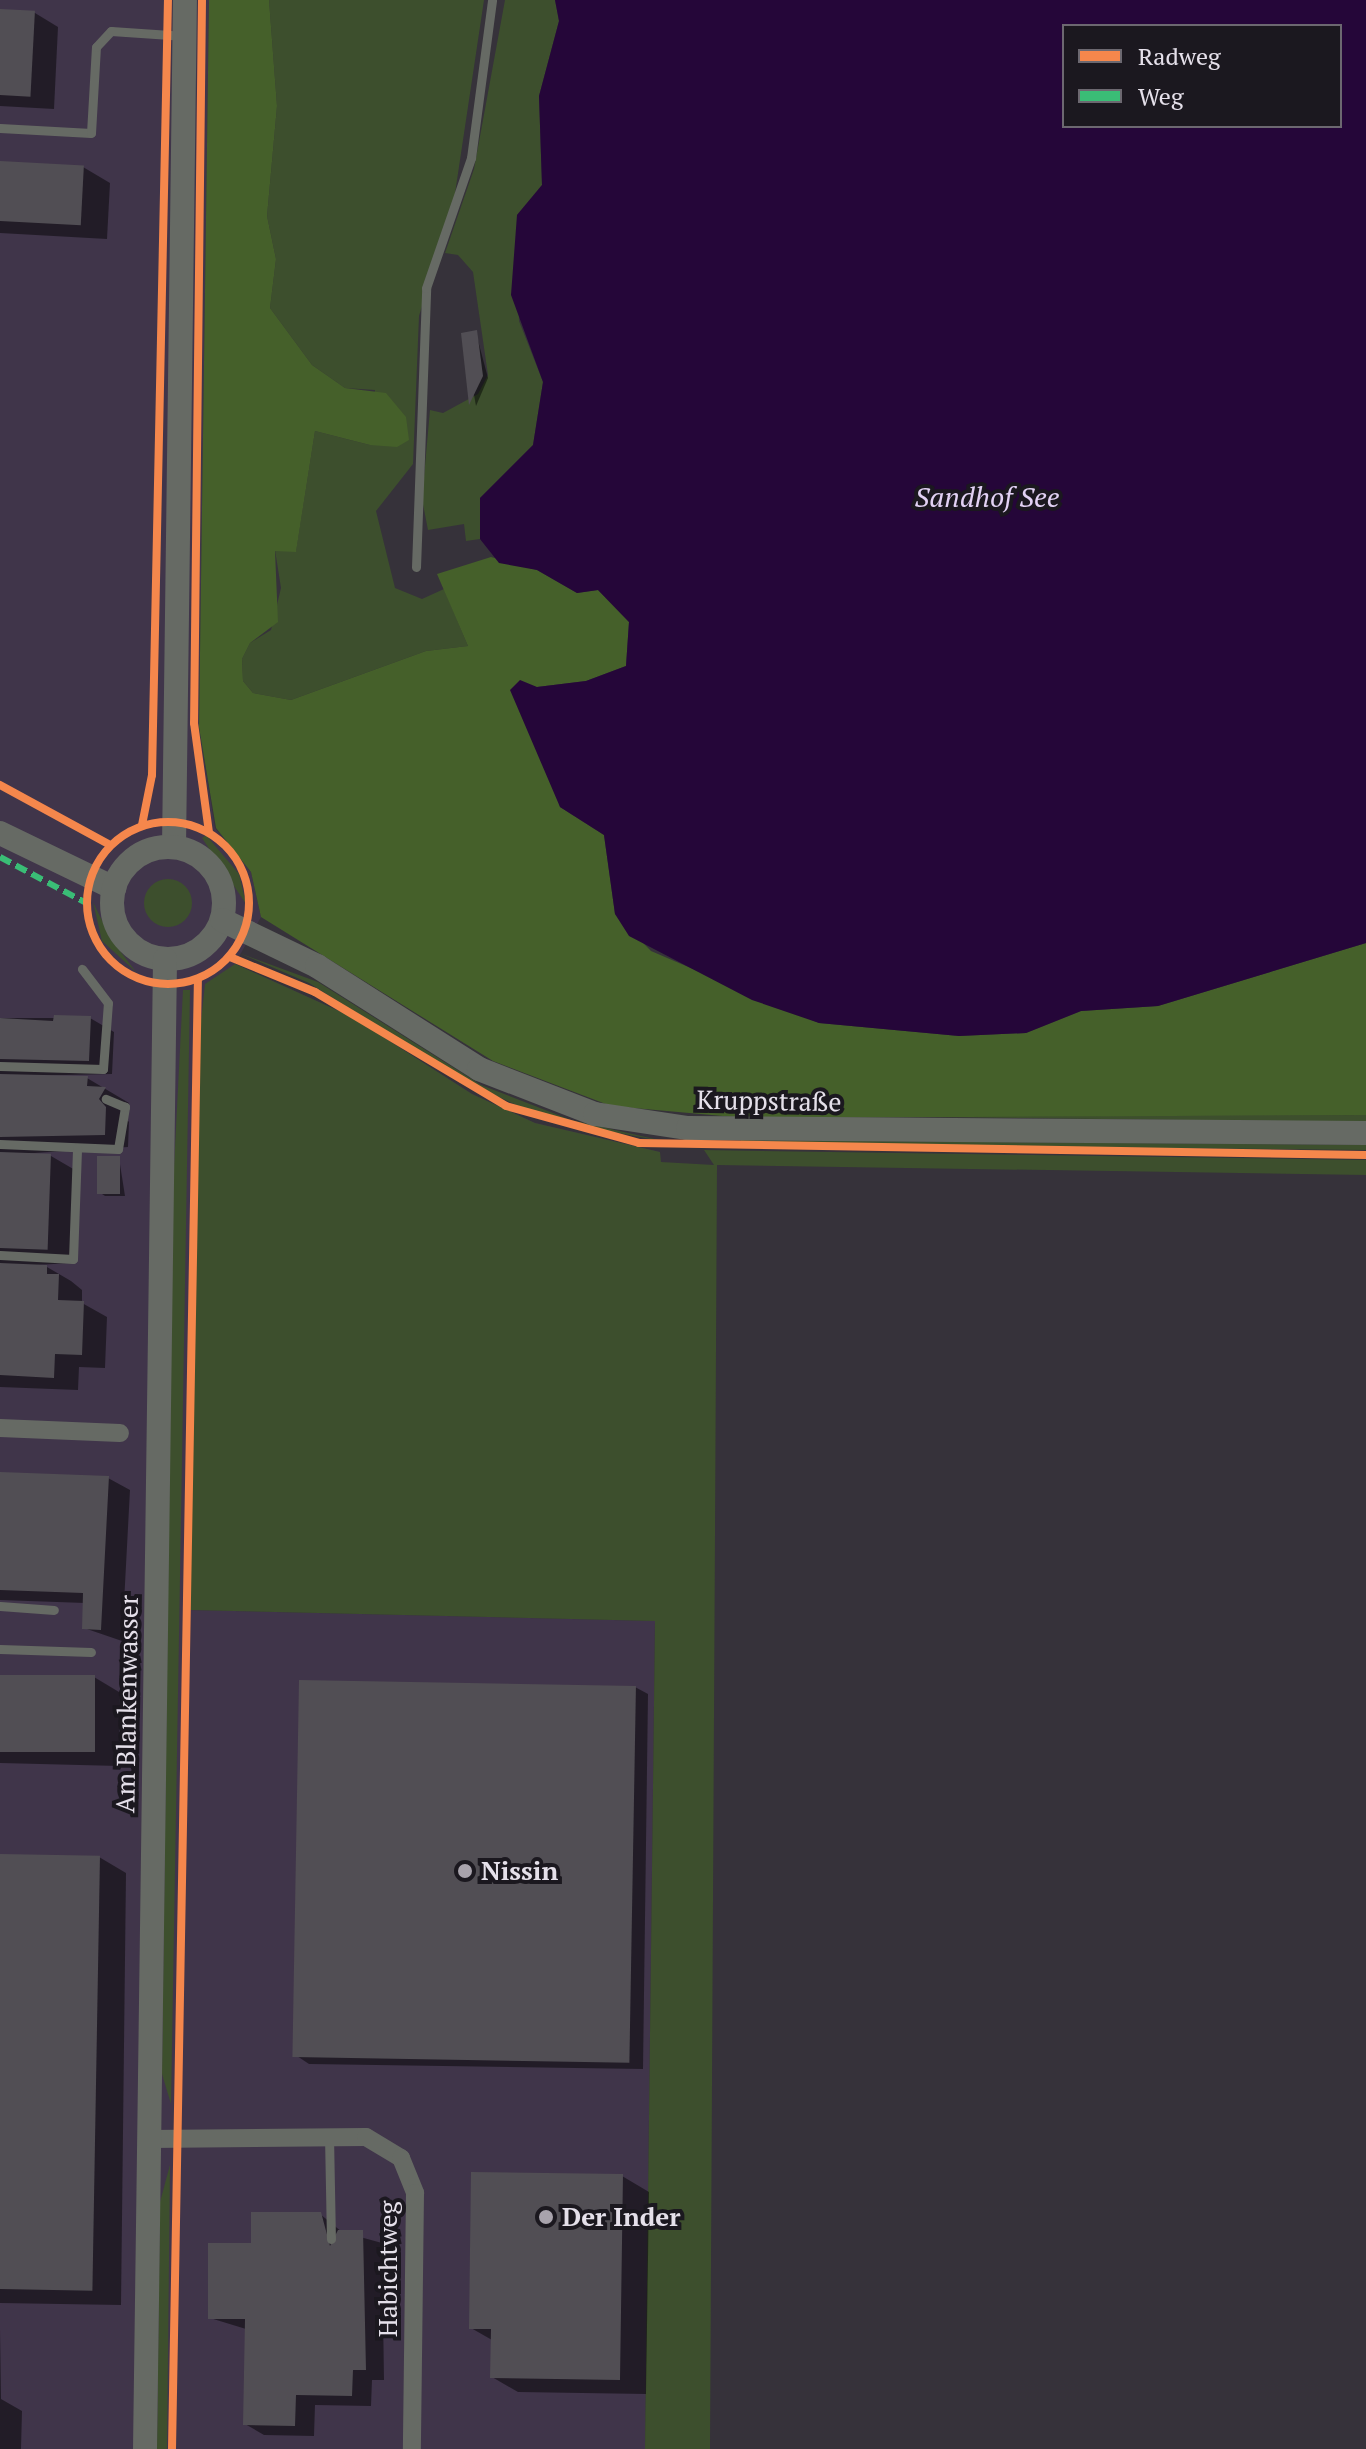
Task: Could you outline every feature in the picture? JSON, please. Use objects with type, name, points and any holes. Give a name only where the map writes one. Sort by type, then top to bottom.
[{"type":"street","points":[[174,847],[185,0]]},
{"type":"street","points":[[0,833],[114,888]]},
{"type":"street","points":[[174,847],[214,870],[222,920],[200,949],[165,959],[122,935],[114,888],[135,857],[174,847]]},
{"type":"street","name":"Kruppstraße","points":[[222,920],[317,966],[479,1069],[595,1114],[716,1129],[1366,1133]]},
{"type":"street","name":"Am Blankenwasser","points":[[145,2449],[165,959]]},
{"type":"street","points":[[0,1428],[120,1433]]},
{"type":"street","name":"Habichtweg","points":[[149,2139],[329,2136],[379,2141],[411,2173],[412,2449]]},
{"type":"lane","points":[[416,567],[426,288],[471,158],[492,0]]},
{"type":"lane","points":[[0,128],[91,133],[96,47],[111,31],[185,36]]},
{"type":"lane","points":[[0,1066],[104,1068],[108,1003],[82,969]]},
{"type":"lane","points":[[0,1144],[77,1148],[123,1145],[125,1107],[106,1099]]},
{"type":"lane","points":[[0,1255],[73,1259],[77,1148]]},
{"type":"lane","points":[[0,1606],[54,1610]]},
{"type":"lane","points":[[0,1649],[91,1652]]},
{"type":"lane","points":[[329,2136],[331,2239]]},
{"type":"shaded area","points":[[0,0],[209,0],[199,727],[215,828],[251,872],[261,917],[235,964],[352,1017],[472,1094],[535,1123],[660,1152],[190,1610],[655,1621],[645,2449],[0,2449]]},
{"type":"green space","points":[[209,0],[269,0],[277,106],[267,216],[276,259],[270,308],[312,365],[345,388],[386,393],[406,417],[409,440],[397,447],[370,445],[315,431],[296,552],[275,551],[278,622],[250,643],[242,659],[243,681],[253,693],[291,700],[426,651],[468,646],[437,574],[491,557],[537,570],[577,593],[598,590],[629,622],[626,666],[586,681],[537,687],[560,807],[604,835],[615,914],[651,951],[819,1023],[959,1036],[1026,1033],[1081,1011],[1158,1006],[1366,943],[1366,1115],[745,1118],[611,1106],[493,1061],[261,917],[251,872],[216,828],[199,727]]},
{"type":"green space","points":[[269,0],[484,0],[454,200],[419,316],[413,464],[376,511],[395,588],[422,599],[444,589],[468,646],[426,651],[291,700],[253,693],[243,681],[242,659],[250,643],[271,630],[281,588],[275,550],[296,551],[315,431],[370,445],[375,390],[345,388],[312,365],[270,308],[276,259],[267,216],[277,106]]},
{"type":"green space","points":[[505,0],[555,0],[559,21],[539,96],[542,185],[517,215],[519,321],[543,382],[533,445],[480,498],[480,539],[466,541],[464,524],[428,530],[422,499],[430,410],[443,413],[478,394],[488,375],[473,272],[458,255],[445,253],[474,169]]},
{"type":"green space","points":[[206,835],[239,874],[246,904],[202,838]]},
{"type":"green space","points":[[168,879],[185,886],[192,903],[185,920],[168,927],[151,920],[144,903],[151,886]]},
{"type":"green space","points":[[93,902],[111,939],[136,972],[102,941]]},
{"type":"green space","points":[[239,953],[318,982],[481,1085],[571,1120],[672,1143],[571,1124],[521,1107],[474,1086],[309,983]]},
{"type":"green space","points":[[235,964],[352,1017],[472,1094],[535,1123],[660,1152],[661,1162],[714,1165],[704,1150],[1366,1160],[1366,1175],[717,1165],[710,2449],[645,2449],[655,1621],[190,1610],[198,1048],[205,984]]},
{"type":"green space","points":[[183,990],[190,990],[171,2104],[162,2074],[173,1187]]},
{"type":"green space","points":[[1366,1115],[1366,1122],[929,1117],[1107,1116]]},
{"type":"green space","points":[[741,1140],[1366,1145],[1366,1150],[741,1144]]},
{"type":"green space","points":[[170,2165],[167,2449],[157,2449],[160,2202]]},
{"type":"water","name":"Sandhof See","points":[[555,0],[1366,0],[1366,943],[1158,1006],[1081,1011],[1026,1033],[959,1036],[819,1023],[752,1000],[629,936],[615,914],[604,835],[560,807],[510,690],[520,680],[537,687],[586,681],[626,666],[629,622],[598,590],[577,593],[537,570],[499,563],[480,539],[480,498],[533,445],[543,382],[511,295],[517,215],[542,185],[539,96],[559,21]]},
{"type":"building","points":[[0,9],[35,11],[30,97],[0,95]]},
{"type":"building","points":[[0,161],[84,165],[81,225],[0,221]]},
{"type":"building","points":[[477,330],[483,376],[469,405],[461,333]]},
{"type":"building","points":[[54,1015],[91,1016],[89,1061],[0,1059],[0,1018],[53,1021]]},
{"type":"building","points":[[0,1074],[88,1076],[87,1086],[106,1087],[99,1099],[106,1107],[105,1135],[0,1137]]},
{"type":"building","points":[[0,1152],[51,1154],[48,1250],[0,1248]]},
{"type":"building","points":[[97,1156],[120,1156],[120,1194],[97,1194]]},
{"type":"building","points":[[0,1263],[47,1265],[47,1274],[59,1274],[58,1300],[84,1301],[82,1355],[55,1354],[54,1378],[0,1375]]},
{"type":"building","points":[[0,1472],[109,1476],[101,1630],[82,1629],[83,1593],[0,1590]]},
{"type":"building","points":[[0,1675],[95,1675],[95,1752],[0,1752]]},
{"type":"building","name":"Nissin","points":[[299,1680],[636,1686],[629,2063],[292,2057]]},
{"type":"building","points":[[0,1854],[100,1856],[92,2291],[0,2289]]},
{"type":"building","points":[[471,2172],[623,2174],[620,2380],[490,2378],[491,2329],[469,2329]]},
{"type":"building","points":[[251,2212],[321,2212],[330,2246],[338,2230],[363,2230],[366,2370],[353,2370],[352,2396],[296,2395],[295,2426],[243,2425],[245,2319],[208,2319],[208,2243],[251,2243]]},
{"type":"marked path","points":[[0,857],[86,903]]},
{"type":"cycle path","points":[[142,825],[152,775],[168,0]]},
{"type":"cycle path","points":[[202,0],[194,723],[209,832]]},
{"type":"cycle path","points":[[0,785],[110,845]]},
{"type":"cycle path","points":[[168,822],[199,828],[225,846],[243,872],[249,903],[243,934],[225,960],[199,978],[168,984],[137,978],[111,960],[93,934],[87,903],[93,872],[111,846],[137,828],[168,822]]},
{"type":"cycle path","points":[[230,957],[315,992],[506,1106],[639,1143],[1366,1155]]},
{"type":"cycle path","points":[[172,2449],[198,980]]},
{"type":"place","name":"Nissin","points":[[465,1871]]},
{"type":"place","name":"Der Inder","points":[[546,2217]]}]
